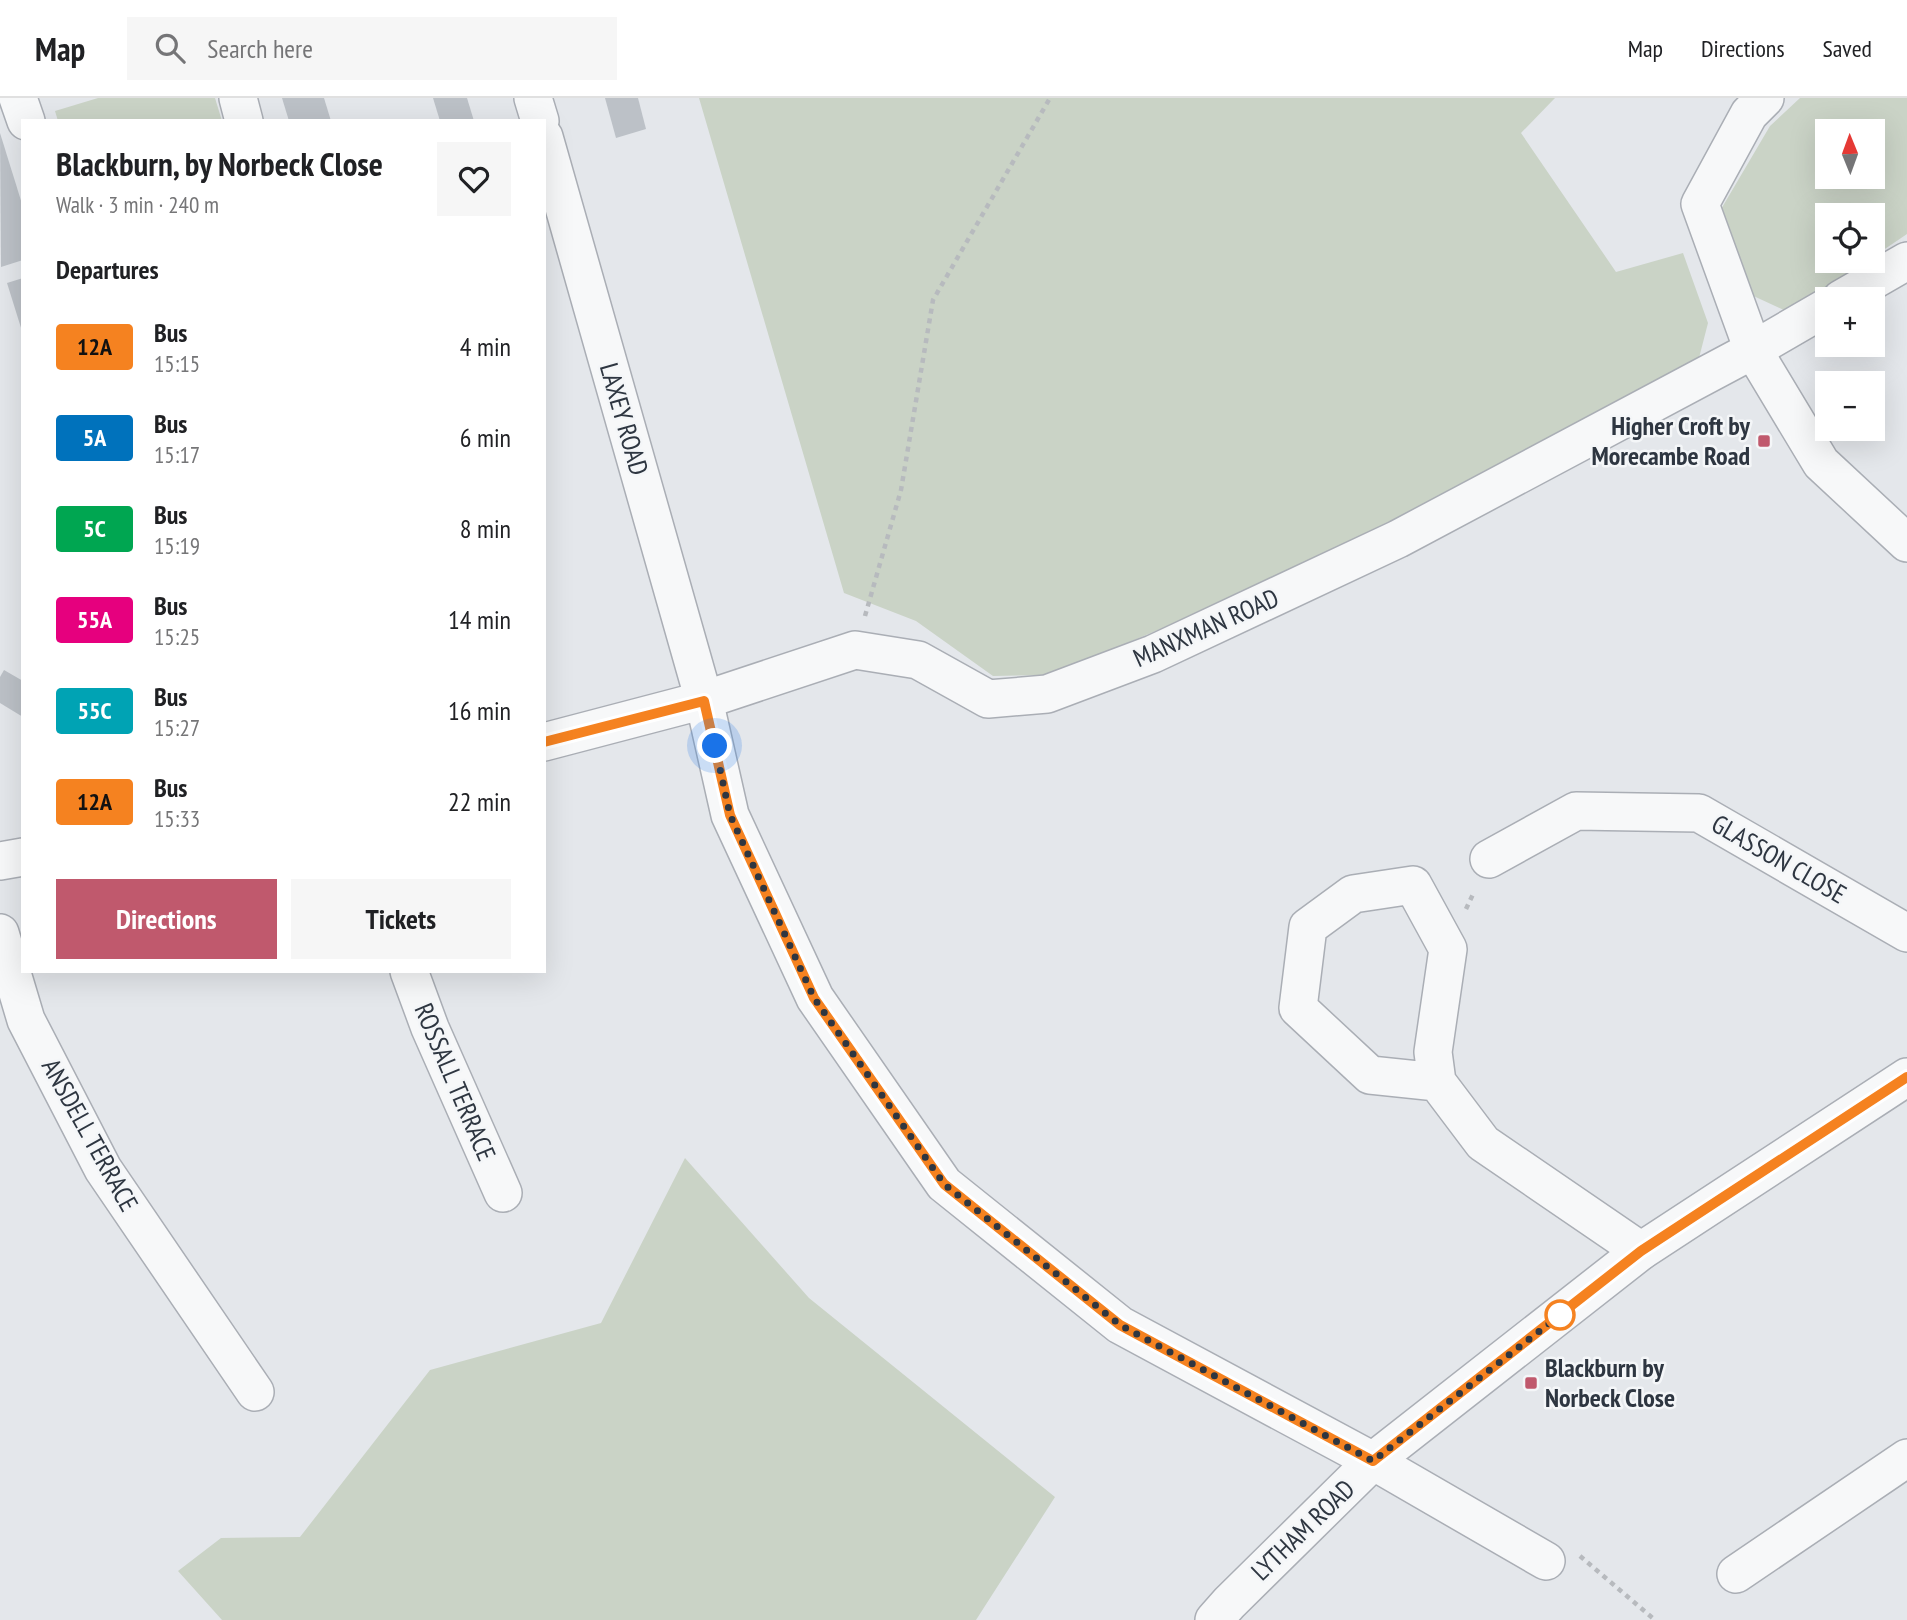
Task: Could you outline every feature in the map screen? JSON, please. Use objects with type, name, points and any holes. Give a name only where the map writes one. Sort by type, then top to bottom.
[{"type":"street","points":[[18,98],[25,119]]},
{"type":"street","points":[[238,98],[243,119]]},
{"type":"street","points":[[533,98],[539,119]]},
{"type":"street","points":[[1765,98],[1749,114],[1700,204],[1753,350],[1821,463],[1907,543]]},
{"type":"street","name":"LAXEY ROAD","points":[[546,144],[704,701],[730,815],[814,998],[944,1184],[1120,1325],[1373,1461],[1546,1562]]},
{"type":"street","points":[[1862,287],[1907,261]]},
{"type":"street","name":"MANXMAN ROAD","points":[[546,741],[704,701],[855,650],[918,660],[988,699],[1047,694],[1153,654],[1398,539],[1753,350],[1815,314]]},
{"type":"street","name":"GLASSON CLOSE","points":[[1489,859],[1576,811],[1699,813],[1907,933]]},
{"type":"street","points":[[0,861],[21,857]]},
{"type":"street","points":[[1437,1082],[1370,1075],[1298,1008],[1308,927],[1353,894],[1413,885],[1448,949],[1433,1052],[1437,1082],[1483,1143],[1641,1251]]},
{"type":"street","name":"ANSDELL TERRACE","points":[[0,933],[26,1020],[103,1170],[255,1392]]},
{"type":"street","name":"ROSSALL TERRACE","points":[[410,973],[430,1028],[503,1193]]},
{"type":"street","name":"LYTHAM ROAD","points":[[1214,1620],[1229,1602],[1373,1461],[1641,1251],[1907,1077]]},
{"type":"street","points":[[1736,1574],[1907,1458]]},
{"type":"path","points":[[855,650],[901,491],[933,300],[1050,98]]},
{"type":"path","points":[[1448,949],[1489,859]]},
{"type":"path","points":[[1546,1562],[1577,1553],[1655,1620]]},
{"type":"shaded area","points":[[98,98],[215,98],[221,119],[57,119],[55,111]]},
{"type":"shaded area","points":[[699,98],[1555,98],[1521,133],[1616,272],[1683,253],[1708,323],[1699,358],[1446,494],[1260,587],[1051,675],[993,676],[916,621],[844,593]]},
{"type":"shaded area","points":[[1800,98],[1907,98],[1907,234],[1885,249],[1885,203],[1815,203],[1815,273],[1848,273],[1826,287],[1815,287],[1815,294],[1788,312],[1747,293],[1717,216],[1770,126]]},
{"type":"shaded area","points":[[685,1158],[809,1298],[1055,1497],[976,1620],[222,1620],[178,1571],[221,1538],[300,1537],[430,1370],[601,1323]]},
{"type":"building","points":[[282,98],[324,98],[330,119],[288,119]]},
{"type":"building","points":[[433,98],[467,98],[473,119],[439,119]]},
{"type":"building","points":[[605,98],[638,98],[646,129],[616,138]]},
{"type":"building","points":[[0,133],[21,201],[21,261],[1,267]]},
{"type":"building","points":[[21,279],[21,328],[7,283]]},
{"type":"building","points":[[4,670],[21,680],[21,716],[0,703],[0,677]]},
{"type":"bus line","name":"12A","points":[[546,741],[704,701],[730,815],[814,998],[944,1184],[1120,1325],[1373,1461],[1641,1251],[1907,1077]]},
{"type":"place","name":"Higher Croft by Morecambe Road","points":[[1764,441]]},
{"type":"place","name":"Blackburn by Norbeck Close","points":[[1531,1383]]},
{"type":"route","points":[[715,746],[730,815],[814,998],[944,1184],[1120,1325],[1373,1461],[1560,1315]]}]
